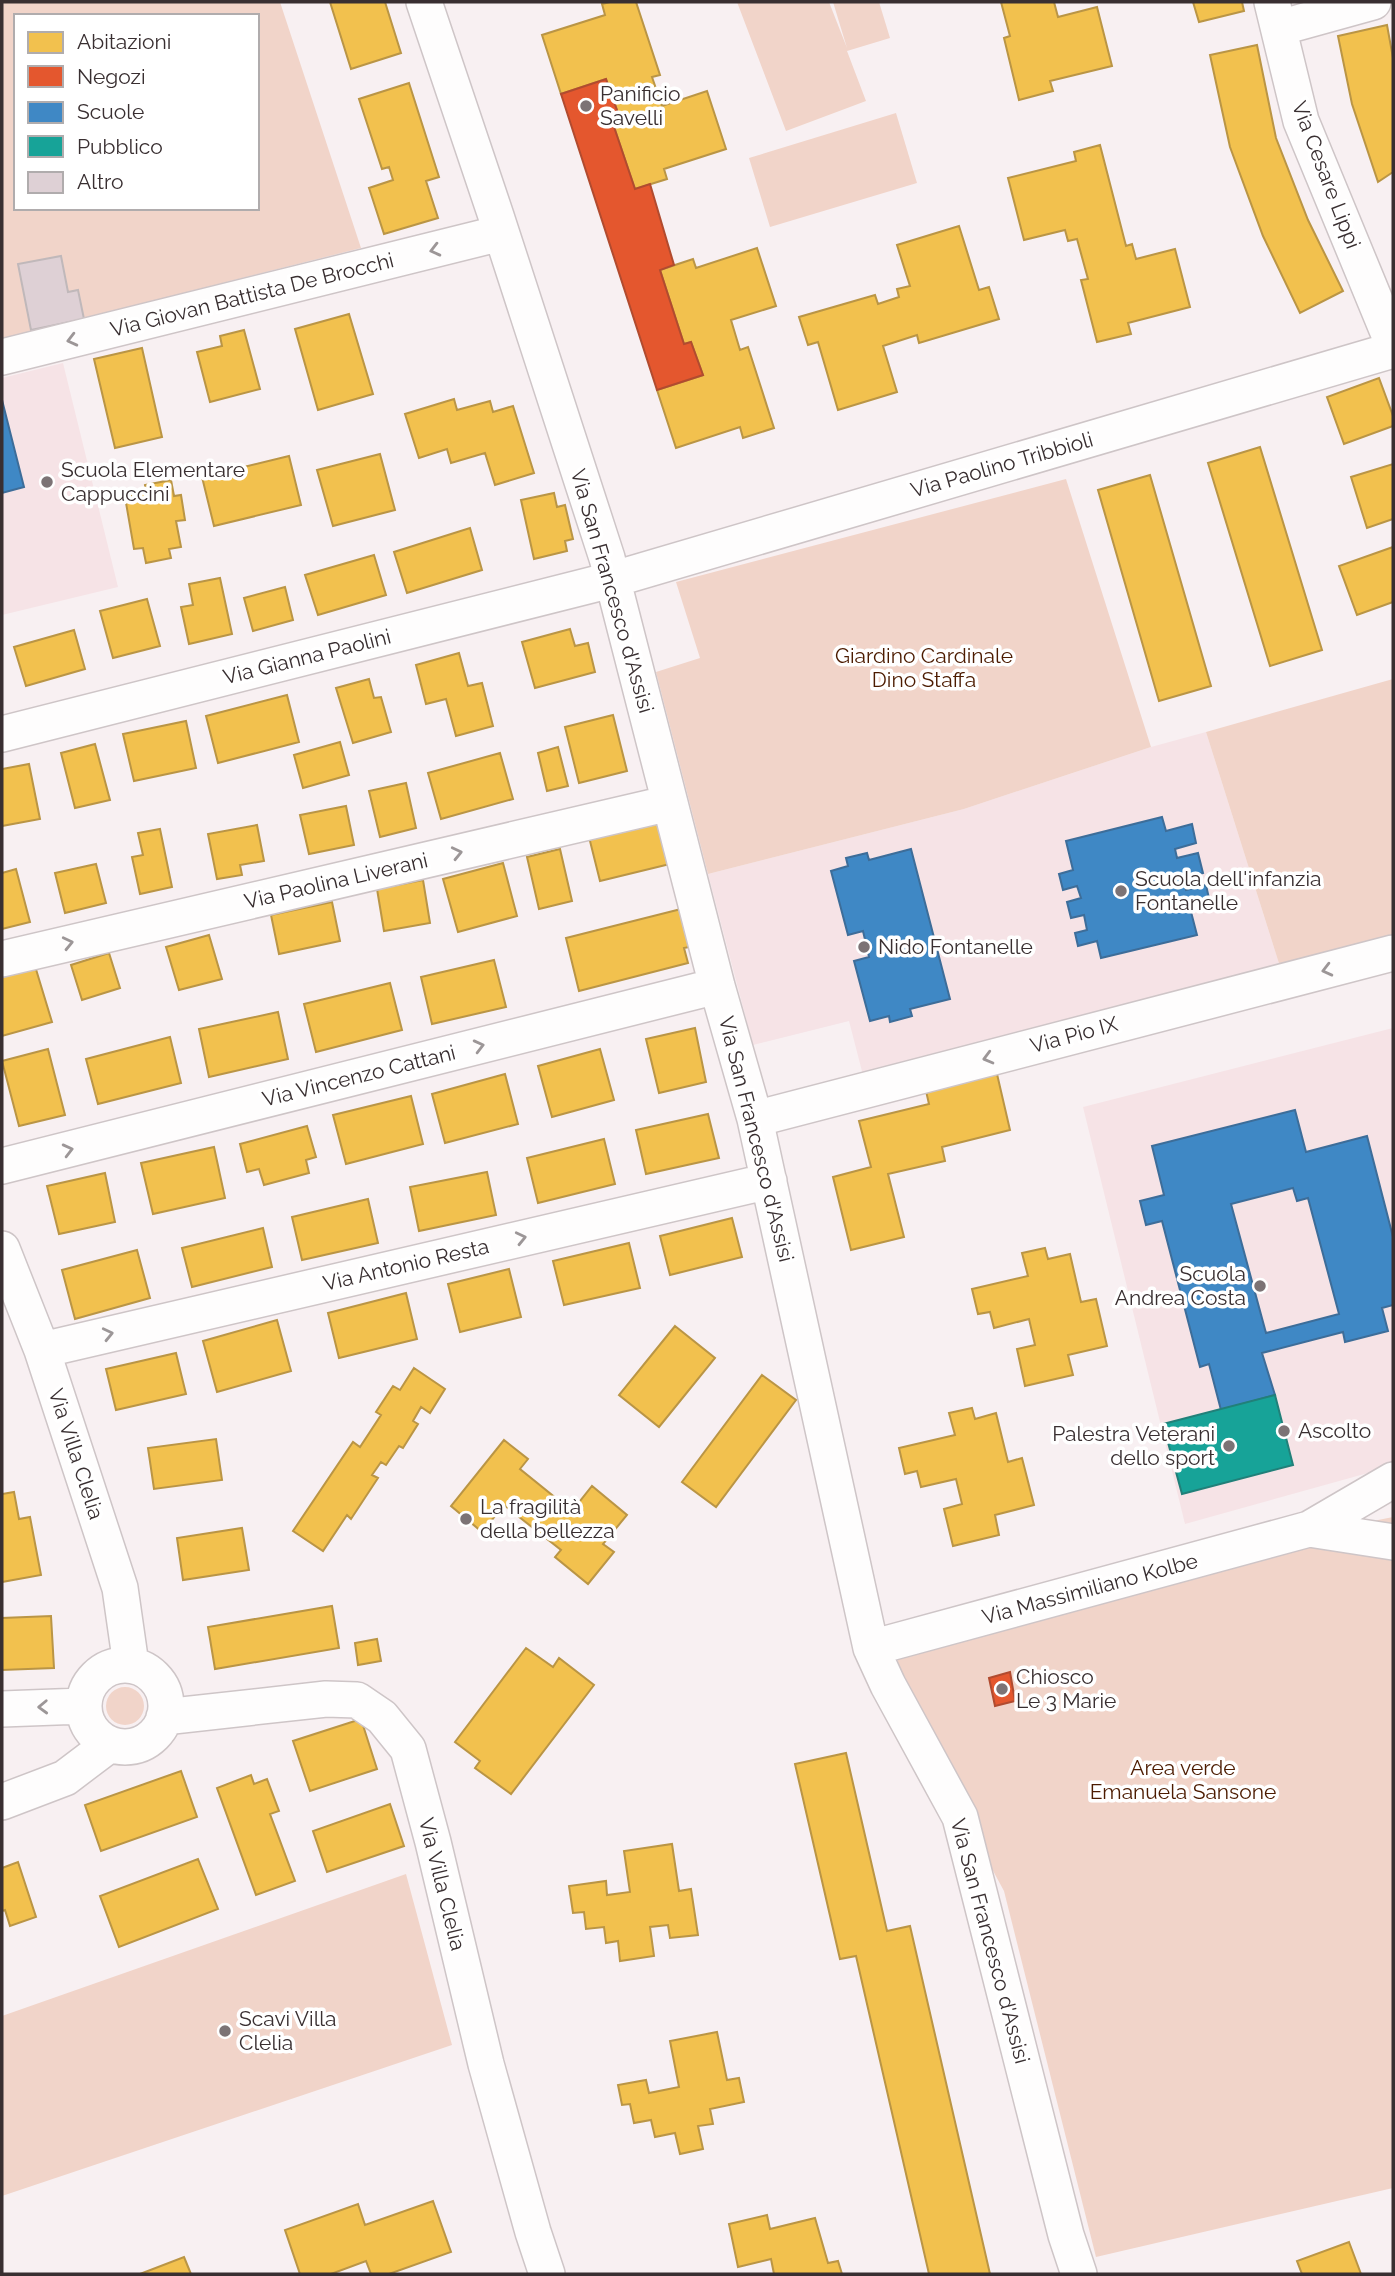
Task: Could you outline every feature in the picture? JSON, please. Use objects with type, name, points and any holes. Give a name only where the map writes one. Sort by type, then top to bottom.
[{"type":"street","name":"Via San Francesco d'Assisi","points":[[424,2],[607,558],[717,986],[755,1119],[871,1648],[888,1685],[960,1817],[1066,2235],[1079,2274]]},
{"type":"street","points":[[1275,15],[1373,2]]},
{"type":"street","name":"Via Cesare Lippi","points":[[1275,15],[1301,121],[1393,344]]},
{"type":"street","name":"Via Giovan Battista De Brocchi","points":[[2,357],[501,233]]},
{"type":"street","name":"Via Paolino Tribbioli","points":[[611,580],[1393,350]]},
{"type":"street","name":"Via Gianna Paolini","points":[[2,734],[611,580]]},
{"type":"street","name":"Via Paolina Liverani","points":[[2,959],[670,803]]},
{"type":"street","name":"Via Pio IX","points":[[755,1119],[1393,953]]},
{"type":"street","name":"Via Vincenzo Cattani","points":[[2,1166],[717,986]]},
{"type":"street","name":"Via Antonio Resta","points":[[42,1350],[769,1181]]},
{"type":"street","name":"Via Villa Clelia","points":[[2,1249],[42,1350],[120,1588],[131,1665]]},
{"type":"street","name":"Via Massimiliano Kolbe","points":[[871,1648],[1309,1529],[1393,1480]]},
{"type":"street","name":"Via Massimiliano Kolbe","points":[[1309,1529],[1393,1542]]},
{"type":"street","points":[[117,1665],[131,1665],[155,1678],[165,1703],[164,1717],[159,1729],[149,1739],[123,1747],[110,1744],[91,1729],[83,1706],[86,1692],[103,1670],[117,1665]]},
{"type":"street","name":"Via Villa Clelia","points":[[164,1717],[326,1699],[357,1700],[382,1717],[408,1749],[486,2064],[547,2274]]},
{"type":"street","points":[[2,1709],[83,1706]]},
{"type":"street","points":[[2,1802],[65,1778],[110,1744]]},
{"type":"shaded area","name":"Scuola Elementare Cappuccini","points":[[63,363],[118,587],[2,615],[2,378]]},
{"type":"shaded area","points":[[1206,732],[1282,973],[864,1079],[849,1021],[753,1045],[708,874],[964,809],[1151,747]]},
{"type":"shaded area","name":"Scuola Andrea Costa","points":[[1393,1028],[1393,1466],[1185,1524],[1083,1107]]},
{"type":"green space","points":[[2,2],[280,2],[361,248],[2,339]]},
{"type":"green space","points":[[737,2],[829,2],[847,48],[833,2],[879,2],[890,38],[847,51],[866,101],[786,131]]},
{"type":"green space","points":[[896,113],[917,183],[770,227],[749,158]]},
{"type":"green space","name":"Giardino Cardinale Dino Staffa","points":[[1066,479],[1151,747],[964,809],[708,874],[656,672],[700,658],[676,582]]},
{"type":"green space","points":[[1393,679],[1393,950],[1282,973],[1206,732]]},
{"type":"green space","name":"Area verde Emanuela Sansone","points":[[1393,1517],[1393,2188],[1096,2257],[1004,1891],[900,1699],[897,1646],[1176,1561]]},
{"type":"green space","points":[[125,1687],[139,1692],[144,1706],[139,1720],[125,1725],[111,1720],[106,1706],[111,1692]]},
{"type":"green space","name":"Scavi Villa Clelia","points":[[406,1874],[452,2045],[2,2196],[2,2016]]},
{"type":"building: Abitazioni","points":[[330,2],[385,2],[401,53],[351,69]]},
{"type":"building: Abitazioni","points":[[636,2],[660,75],[652,77],[662,106],[707,91],[726,149],[664,169],[667,179],[635,189],[610,115],[618,113],[606,79],[561,94],[542,35],[605,15],[602,4]]},
{"type":"building: Abitazioni","points":[[1001,2],[1054,2],[1058,17],[1097,7],[1112,66],[1050,81],[1053,91],[1019,100],[1004,38],[1010,36]]},
{"type":"building: Abitazioni","points":[[1193,2],[1242,2],[1244,11],[1199,22]]},
{"type":"building: Abitazioni","points":[[1387,25],[1393,58],[1393,172],[1378,182],[1352,104],[1338,36]]},
{"type":"building: Abitazioni","points":[[1257,45],[1276,138],[1308,220],[1343,291],[1300,313],[1263,236],[1230,147],[1210,55]]},
{"type":"building: Abitazioni","points":[[409,83],[439,177],[426,181],[438,218],[384,234],[369,188],[393,180],[389,167],[382,169],[359,99]]},
{"type":"building: Abitazioni","points":[[1100,145],[1126,246],[1132,244],[1136,259],[1175,249],[1190,307],[1128,323],[1131,334],[1097,342],[1081,280],[1088,279],[1077,239],[1068,241],[1065,230],[1024,240],[1008,178],[1076,161],[1074,152]]},
{"type":"building: Abitazioni","points":[[959,226],[979,290],[989,287],[999,319],[919,343],[917,335],[883,346],[897,392],[838,410],[818,342],[808,345],[799,317],[875,295],[878,304],[899,297],[897,289],[910,286],[897,245]]},
{"type":"building: Abitazioni","points":[[757,248],[776,306],[731,320],[740,350],[748,347],[774,428],[743,438],[740,427],[676,448],[657,390],[703,375],[691,342],[684,344],[660,270],[693,259],[696,268]]},
{"type":"building: Abitazioni","points":[[349,314],[373,394],[318,410],[295,329]]},
{"type":"building: Abitazioni","points":[[244,330],[260,389],[210,402],[197,352],[222,346],[220,336]]},
{"type":"building: Abitazioni","points":[[142,348],[162,437],[115,448],[94,359]]},
{"type":"building: Abitazioni","points":[[1379,378],[1393,416],[1393,426],[1344,444],[1327,397]]},
{"type":"building: Abitazioni","points":[[454,399],[457,410],[490,401],[493,412],[513,406],[534,473],[495,485],[485,453],[451,463],[447,449],[419,458],[405,414]]},
{"type":"building: Abitazioni","points":[[1260,447],[1322,650],[1270,666],[1208,463]]},
{"type":"building: Abitazioni","points":[[380,454],[395,510],[333,526],[317,470]]},
{"type":"building: Abitazioni","points":[[289,456],[301,505],[214,526],[202,477]]},
{"type":"building: Abitazioni","points":[[1393,464],[1393,519],[1367,528],[1351,477]]},
{"type":"building: Abitazioni","points":[[1150,475],[1211,686],[1159,701],[1098,490]]},
{"type":"building: Abitazioni","points":[[171,480],[174,496],[181,495],[185,520],[176,521],[181,547],[169,549],[171,558],[146,563],[143,548],[134,549],[125,497],[146,492],[145,485]]},
{"type":"building: Abitazioni","points":[[554,493],[557,507],[565,505],[573,539],[565,541],[567,551],[534,559],[521,500]]},
{"type":"building: Abitazioni","points":[[470,528],[482,570],[407,593],[394,552]]},
{"type":"building: Abitazioni","points":[[1393,547],[1393,602],[1357,615],[1339,566]]},
{"type":"building: Abitazioni","points":[[374,555],[386,595],[318,615],[305,575]]},
{"type":"building: Abitazioni","points":[[220,578],[232,634],[189,644],[181,607],[193,605],[189,584]]},
{"type":"building: Abitazioni","points":[[285,587],[293,620],[253,631],[244,598]]},
{"type":"building: Abitazioni","points":[[147,599],[160,646],[113,658],[100,611]]},
{"type":"building: Abitazioni","points":[[570,629],[575,646],[588,643],[595,672],[535,688],[522,642]]},
{"type":"building: Abitazioni","points":[[74,630],[85,669],[26,686],[14,647]]},
{"type":"building: Abitazioni","points":[[459,653],[468,686],[482,683],[493,726],[456,736],[446,699],[426,704],[416,665]]},
{"type":"building: Abitazioni","points":[[369,679],[374,698],[381,697],[391,732],[353,743],[336,688]]},
{"type":"building: Abitazioni","points":[[287,695],[299,742],[218,763],[206,716]]},
{"type":"building: Abitazioni","points":[[613,715],[627,771],[579,783],[565,727]]},
{"type":"building: Abitazioni","points":[[186,721],[196,768],[134,781],[123,734]]},
{"type":"building: Abitazioni","points":[[340,742],[349,775],[303,788],[294,755]]},
{"type":"building: Abitazioni","points":[[95,744],[110,800],[75,808],[61,753]]},
{"type":"building: Abitazioni","points":[[558,747],[568,786],[547,791],[538,753]]},
{"type":"building: Abitazioni","points":[[500,753],[513,799],[441,819],[428,773]]},
{"type":"building: Abitazioni","points":[[29,764],[40,819],[2,826],[2,769]]},
{"type":"building: Abitazioni","points":[[406,783],[416,828],[380,837],[369,791]]},
{"type":"building: Abitazioni","points":[[346,806],[354,845],[309,854],[300,815]]},
{"type":"building: Abitazioni","points":[[663,820],[674,863],[600,881],[589,837]]},
{"type":"building: Abitazioni","points":[[257,825],[264,861],[240,865],[242,875],[217,879],[208,834]]},
{"type":"building: Abitazioni","points":[[160,829],[172,887],[140,894],[132,857],[143,855],[138,833]]},
{"type":"building: Abitazioni","points":[[560,849],[572,901],[539,909],[527,857]]},
{"type":"building: Abitazioni","points":[[503,863],[517,916],[458,932],[443,879]]},
{"type":"building: Abitazioni","points":[[96,864],[106,903],[65,913],[55,873]]},
{"type":"building: Abitazioni","points":[[16,869],[30,922],[2,929],[2,873]]},
{"type":"building: Abitazioni","points":[[423,880],[430,923],[384,931],[377,889]]},
{"type":"building: Abitazioni","points":[[332,902],[340,941],[279,954],[271,915]]},
{"type":"building: Abitazioni","points":[[685,908],[694,946],[684,948],[688,963],[579,991],[566,938]]},
{"type":"building: Abitazioni","points":[[209,935],[222,979],[179,990],[166,947]]},
{"type":"building: Abitazioni","points":[[109,953],[120,988],[82,1000],[71,965]]},
{"type":"building: Abitazioni","points":[[494,960],[506,1007],[432,1024],[421,977]]},
{"type":"building: Abitazioni","points":[[35,966],[52,1022],[2,1036],[2,975]]},
{"type":"building: Abitazioni","points":[[390,983],[402,1030],[316,1052],[304,1004]]},
{"type":"building: Abitazioni","points":[[278,1012],[288,1059],[209,1077],[199,1029]]},
{"type":"building: Abitazioni","points":[[695,1028],[706,1082],[659,1093],[646,1039]]},
{"type":"building: Abitazioni","points":[[170,1037],[181,1083],[98,1104],[86,1059]]},
{"type":"building: Abitazioni","points":[[48,1049],[65,1115],[19,1126],[2,1061]]},
{"type":"building: Abitazioni","points":[[600,1049],[614,1100],[552,1117],[538,1066]]},
{"type":"building: Abitazioni","points":[[505,1074],[518,1124],[445,1143],[432,1094]]},
{"type":"building: Abitazioni","points":[[997,1074],[1010,1130],[942,1147],[945,1161],[888,1174],[904,1237],[851,1250],[833,1177],[871,1167],[859,1121],[929,1104],[926,1091]]},
{"type":"building: Abitazioni","points":[[411,1096],[423,1144],[346,1164],[333,1115]]},
{"type":"building: Abitazioni","points":[[708,1114],[719,1158],[646,1174],[636,1130]]},
{"type":"building: Abitazioni","points":[[307,1126],[316,1157],[306,1160],[309,1173],[264,1185],[259,1169],[247,1172],[240,1144]]},
{"type":"building: Abitazioni","points":[[604,1139],[615,1184],[538,1203],[527,1158]]},
{"type":"building: Abitazioni","points":[[214,1147],[225,1198],[153,1214],[141,1163]]},
{"type":"building: Abitazioni","points":[[487,1172],[496,1215],[419,1231],[410,1187]]},
{"type":"building: Abitazioni","points":[[105,1173],[115,1222],[59,1234],[47,1186]]},
{"type":"building: Abitazioni","points":[[368,1199],[378,1243],[302,1260],[292,1217]]},
{"type":"building: Abitazioni","points":[[732,1218],[742,1257],[670,1275],[660,1236]]},
{"type":"building: Abitazioni","points":[[263,1228],[272,1267],[192,1287],[182,1248]]},
{"type":"building: Abitazioni","points":[[629,1243],[640,1288],[564,1305],[553,1261]]},
{"type":"building: Abitazioni","points":[[1045,1248],[1048,1259],[1070,1254],[1081,1302],[1096,1299],[1107,1346],[1068,1355],[1073,1375],[1025,1386],[1017,1349],[1035,1345],[1029,1319],[994,1328],[990,1312],[978,1314],[972,1289],[1028,1276],[1022,1253]]},
{"type":"building: Abitazioni","points":[[137,1250],[150,1298],[75,1319],[62,1270]]},
{"type":"building: Abitazioni","points":[[509,1269],[521,1317],[460,1332],[448,1284]]},
{"type":"building: Abitazioni","points":[[406,1293],[417,1339],[339,1358],[328,1313]]},
{"type":"building: Abitazioni","points":[[277,1320],[291,1371],[217,1392],[203,1341]]},
{"type":"building: Abitazioni","points":[[675,1326],[715,1358],[659,1427],[619,1395]]},
{"type":"building: Abitazioni","points":[[176,1353],[186,1394],[116,1410],[106,1369]]},
{"type":"building: Abitazioni","points":[[414,1368],[445,1389],[430,1413],[421,1407],[413,1421],[418,1424],[403,1448],[399,1446],[386,1465],[381,1462],[372,1475],[378,1478],[351,1519],[347,1515],[323,1551],[293,1531],[353,1442],[360,1447],[381,1415],[376,1412],[393,1386],[400,1390]]},
{"type":"building: Abitazioni","points":[[762,1375],[796,1400],[716,1507],[682,1482]]},
{"type":"building: Abitazioni","points":[[972,1408],[975,1419],[996,1413],[1008,1462],[1022,1458],[1034,1505],[995,1515],[999,1535],[953,1546],[944,1509],[962,1504],[956,1479],[921,1487],[917,1471],[905,1474],[899,1448],[955,1435],[949,1413]]},
{"type":"building: Abitazioni","points":[[216,1439],[222,1480],[154,1489],[148,1448]]},
{"type":"building: Abitazioni","points":[[504,1440],[528,1459],[520,1469],[572,1511],[592,1486],[627,1515],[603,1544],[614,1552],[588,1584],[555,1557],[561,1550],[504,1505],[482,1532],[451,1506]]},
{"type":"building: Abitazioni","points":[[14,1492],[19,1519],[30,1517],[41,1575],[2,1582],[2,1494]]},
{"type":"building: Abitazioni","points":[[242,1528],[249,1570],[183,1580],[177,1538]]},
{"type":"building: Abitazioni","points":[[332,1606],[339,1648],[215,1669],[208,1627]]},
{"type":"building: Abitazioni","points":[[51,1616],[54,1668],[2,1670],[2,1618]]},
{"type":"building: Abitazioni","points":[[377,1639],[381,1661],[358,1665],[355,1643]]},
{"type":"building: Abitazioni","points":[[526,1648],[553,1667],[559,1658],[594,1685],[511,1794],[475,1768],[480,1761],[455,1742]]},
{"type":"building: Abitazioni","points":[[361,1719],[377,1769],[310,1791],[293,1741]]},
{"type":"building: Abitazioni","points":[[846,1753],[887,1931],[910,1926],[990,2274],[929,2274],[856,1956],[840,1959],[795,1764]]},
{"type":"building: Abitazioni","points":[[181,1771],[197,1817],[101,1851],[85,1805]]},
{"type":"building: Abitazioni","points":[[251,1775],[254,1784],[267,1779],[279,1811],[270,1814],[295,1881],[256,1895],[217,1788]]},
{"type":"building: Abitazioni","points":[[390,1804],[404,1846],[327,1872],[313,1831]]},
{"type":"building: Abitazioni","points":[[672,1844],[679,1891],[691,1889],[698,1935],[670,1938],[668,1925],[650,1927],[654,1956],[620,1961],[618,1941],[606,1943],[604,1927],[586,1929],[584,1912],[573,1913],[569,1886],[606,1881],[607,1895],[630,1892],[624,1851]]},
{"type":"building: Abitazioni","points":[[198,1859],[218,1909],[119,1947],[100,1896]]},
{"type":"building: Abitazioni","points":[[18,1862],[36,1917],[10,1926],[5,1910],[2,1911],[2,1868]]},
{"type":"building: Abitazioni","points":[[717,2032],[727,2080],[739,2078],[744,2102],[710,2109],[713,2124],[698,2126],[703,2149],[680,2154],[675,2133],[655,2137],[651,2120],[634,2123],[630,2104],[622,2105],[618,2085],[646,2080],[649,2093],[679,2087],[670,2041]]},
{"type":"building: Abitazioni","points":[[433,2201],[451,2252],[389,2274],[371,2274],[366,2261],[331,2274],[300,2274],[285,2230],[358,2204],[365,2225]]},
{"type":"building: Abitazioni","points":[[767,2215],[770,2229],[815,2218],[828,2263],[838,2261],[842,2274],[774,2274],[771,2259],[738,2267],[729,2224]]},
{"type":"building: Abitazioni","points":[[1349,2242],[1361,2274],[1302,2274],[1297,2261]]},
{"type":"building: Abitazioni","points":[[184,2257],[191,2274],[140,2274]]},
{"type":"building: Negozi","points":[[606,79],[618,113],[610,115],[635,189],[650,184],[674,265],[660,270],[684,344],[691,342],[703,375],[657,390],[561,94]]},
{"type":"building: Negozi","name":"Chiosco Le 3 Marie","points":[[1010,1672],[1015,1701],[995,1706],[989,1678]]},
{"type":"building: Scuole","points":[[2,400],[24,487],[2,493]]},
{"type":"building: Scuole","points":[[1162,817],[1166,831],[1192,824],[1196,843],[1175,849],[1177,858],[1198,853],[1203,873],[1183,878],[1186,890],[1206,885],[1210,903],[1190,908],[1197,935],[1101,958],[1097,941],[1078,946],[1075,933],[1087,930],[1084,915],[1071,918],[1067,902],[1081,898],[1077,886],[1063,890],[1059,874],[1073,870],[1066,841]]},
{"type":"building: Scuole","points":[[911,849],[950,999],[910,1009],[912,1016],[890,1022],[889,1016],[870,1021],[854,961],[869,957],[863,931],[848,935],[831,871],[848,866],[846,858],[867,853],[869,860]]},
{"type":"building: Scuole","points":[[1295,1110],[1306,1152],[1367,1136],[1393,1237],[1393,1305],[1382,1308],[1388,1331],[1345,1342],[1343,1332],[1262,1353],[1275,1395],[1221,1410],[1209,1364],[1200,1367],[1162,1221],[1146,1225],[1140,1201],[1164,1195],[1152,1146]],"holes":[[[1293,1188],[1297,1201],[1308,1198],[1339,1314],[1266,1333],[1231,1204]]]},
{"type":"building: Pubblico","name":"Palestra Veterani dello sport","points":[[1275,1395],[1293,1465],[1182,1494],[1163,1424]]},
{"type":"building: Altro","points":[[61,256],[68,292],[78,290],[84,319],[31,330],[18,264]]},
{"type":"place","name":"Panificio Savelli","points":[[586,106]]},
{"type":"place","name":"Scuola Elementare Cappuccini","points":[[47,482]]},
{"type":"place","name":"Scuola dell'infanzia Fontanelle","points":[[1121,891]]},
{"type":"place","name":"Nido Fontanelle","points":[[864,947]]},
{"type":"place","name":"Scuola Andrea Costa","points":[[1260,1286]]},
{"type":"place","name":"Ascolto","points":[[1284,1431]]},
{"type":"place","name":"Palestra Veterani dello sport","points":[[1229,1446]]},
{"type":"place","name":"La fragilità della bellezza","points":[[466,1519]]},
{"type":"place","name":"Chiosco Le 3 Marie","points":[[1002,1689]]},
{"type":"place","name":"Scavi Villa Clelia","points":[[225,2031]]}]
